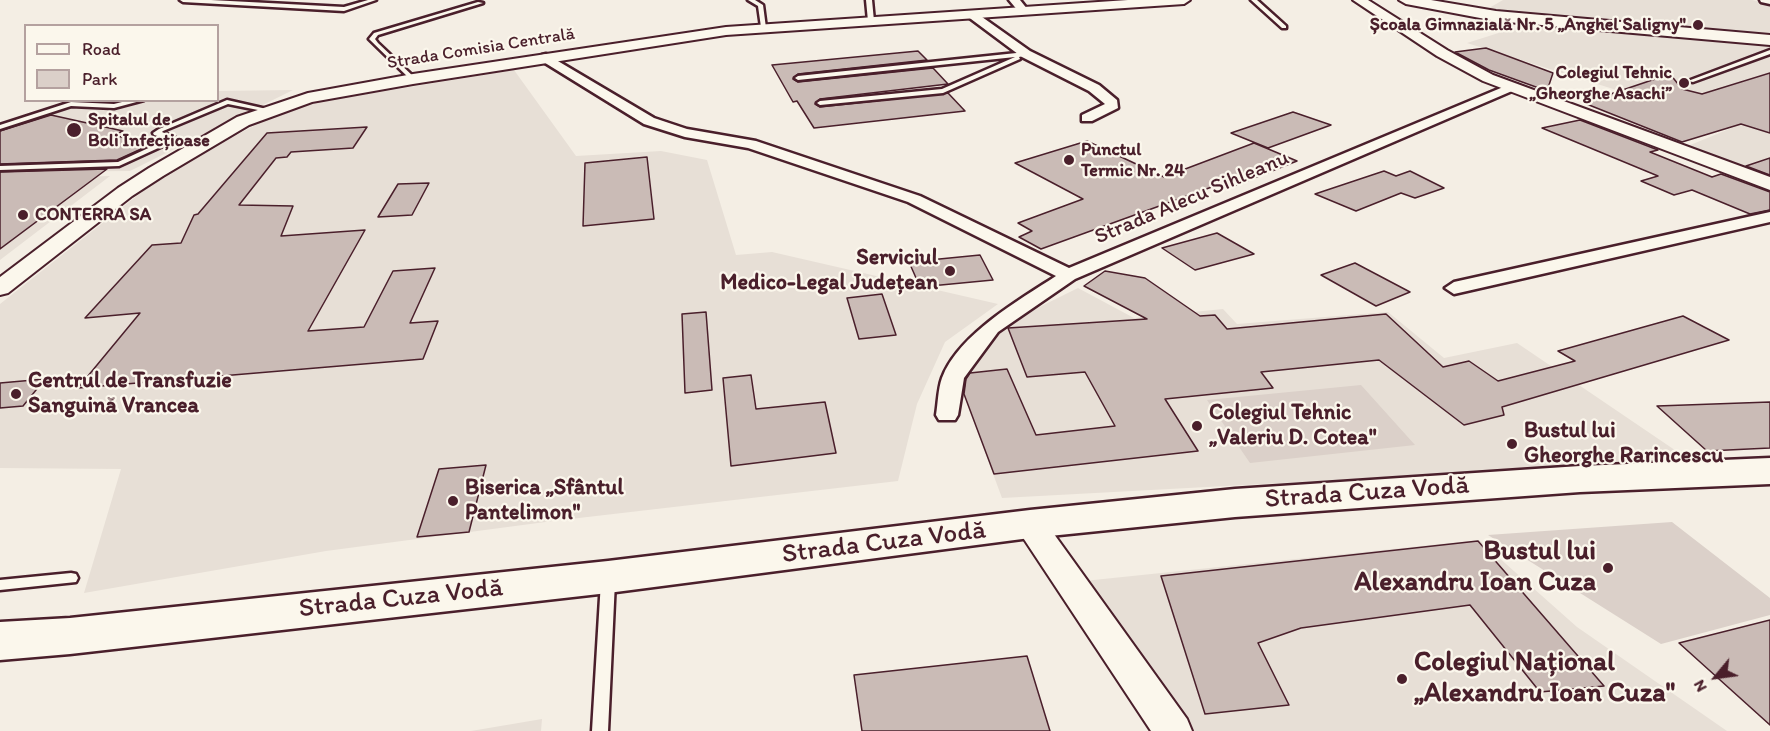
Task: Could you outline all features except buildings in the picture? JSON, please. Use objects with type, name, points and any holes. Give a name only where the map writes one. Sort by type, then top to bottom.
[{"type":"main road","points":[[1406,0],[1496,16],[1770,39]]},
{"type":"main road","name":"Strada Cuza Vodă","points":[[0,640],[70,636],[608,578],[1030,524],[1235,503],[1451,486],[1770,471]]},
{"type":"street","name":"Strada Comisia Centrală","points":[[0,288],[125,192],[205,142],[268,110],[308,98],[413,79],[710,33],[764,27],[971,14],[1019,5],[1184,0]]},
{"type":"street","points":[[1359,0],[1456,62],[1513,88],[1770,184]]},
{"type":"street","points":[[1765,0],[1770,1]]},
{"type":"street","points":[[971,14],[1026,54],[1094,88],[1112,103],[1111,108],[1087,118]]},
{"type":"street","points":[[546,58],[649,121],[685,132],[751,144],[914,199],[1069,275]]},
{"type":"street","name":"Strada Alecu Sihleanu","points":[[946,415],[953,378],[960,365],[991,328],[1069,275],[1513,88]]},
{"type":"street","points":[[1454,288],[1770,217]]},
{"type":"street","points":[[1030,524],[1173,731]]},
{"type":"lane","points":[[183,0],[344,9],[373,0]]},
{"type":"lane","points":[[751,0],[760,5],[764,27]]},
{"type":"lane","points":[[869,0],[871,21]]},
{"type":"lane","points":[[1254,0],[1284,27]]},
{"type":"lane","points":[[413,79],[376,44],[372,39],[376,34],[480,3]]},
{"type":"lane","points":[[1690,81],[1770,52]]},
{"type":"lane","points":[[798,78],[1026,54]]},
{"type":"lane","points":[[820,103],[943,91],[1026,54]]},
{"type":"lane","points":[[219,99],[268,110]]},
{"type":"lane","points":[[0,127],[71,104],[114,106],[132,102]]},
{"type":"lane","points":[[0,168],[95,165],[130,161],[174,140],[157,133],[161,130],[227,102]]},
{"type":"lane","points":[[600,731],[608,578]]},
{"type":"lane","points":[[0,585],[71,579]]},
{"type":"shaded area","name":"Școala Gimnazială Nr. 5 „Anghel Saligny\"","points":[[1503,0],[1752,0],[1770,4],[1770,38],[1482,12]]},
{"type":"shaded area","name":"Colegiul Tehnic „Gheorghe Asachi”","points":[[1530,23],[1770,46],[1770,180],[1683,148],[1734,127],[1467,43]]},
{"type":"shaded area","points":[[514,70],[576,156],[661,151],[707,160],[736,255],[772,252],[998,304],[945,342],[917,404],[898,481],[553,521],[326,551],[84,593],[121,469],[0,468],[0,304],[167,172],[263,121],[287,111],[324,101]]},
{"type":"shaded area","points":[[293,90],[130,171],[0,172],[0,124],[74,102],[219,102],[219,91]]},
{"type":"shaded area","name":"CONTERRA SA","points":[[110,176],[0,260],[0,179]]},
{"type":"shaded area","name":"Colegiul Tehnic „Valeriu D. Cotea\"","points":[[1078,288],[1134,318],[1223,309],[1237,324],[1388,312],[1444,358],[1517,343],[1691,461],[1002,498],[956,374],[997,328]]},
{"type":"shaded area","name":"Colegiul Național „Alexandru Ioan Cuza\"","points":[[1479,540],[1577,627],[1727,731],[1187,731],[1084,581]]},
{"type":"shaded area","points":[[542,719],[541,731],[471,731]]},
{"type":"green space","points":[[1361,385],[1415,445],[1250,463],[1207,400]]},
{"type":"green space","points":[[1672,522],[1770,598],[1770,615],[1661,644],[1488,535]]},
{"type":"place","name":"Școala Gimnazială Nr. 5 „Anghel Saligny\"","points":[[1698,25]]},
{"type":"place","name":"Colegiul Tehnic „Gheorghe Asachi”","points":[[1684,83]]},
{"type":"place","name":"Spitalul de Boli Infecțioase","points":[[74,130]]},
{"type":"place","name":"Punctul Termic Nr. 24","points":[[1069,160]]},
{"type":"place","name":"CONTERRA SA","points":[[23,215]]},
{"type":"place","name":"Serviciul Medico-Legal Județean","points":[[950,271]]},
{"type":"place","name":"Centrul de Transfuzie Sanguină Vrancea","points":[[16,394]]},
{"type":"place","name":"Colegiul Tehnic „Valeriu D. Cotea\"","points":[[1197,426]]},
{"type":"place","name":"Bustul lui Gheorghe Rarincescu","points":[[1512,444]]},
{"type":"place","name":"Biserica „Sfântul Pantelimon\"","points":[[453,501]]},
{"type":"place","name":"Bustul lui Alexandru Ioan Cuza","points":[[1608,568]]},
{"type":"place","name":"Colegiul Național „Alexandru Ioan Cuza\"","points":[[1402,679]]}]
